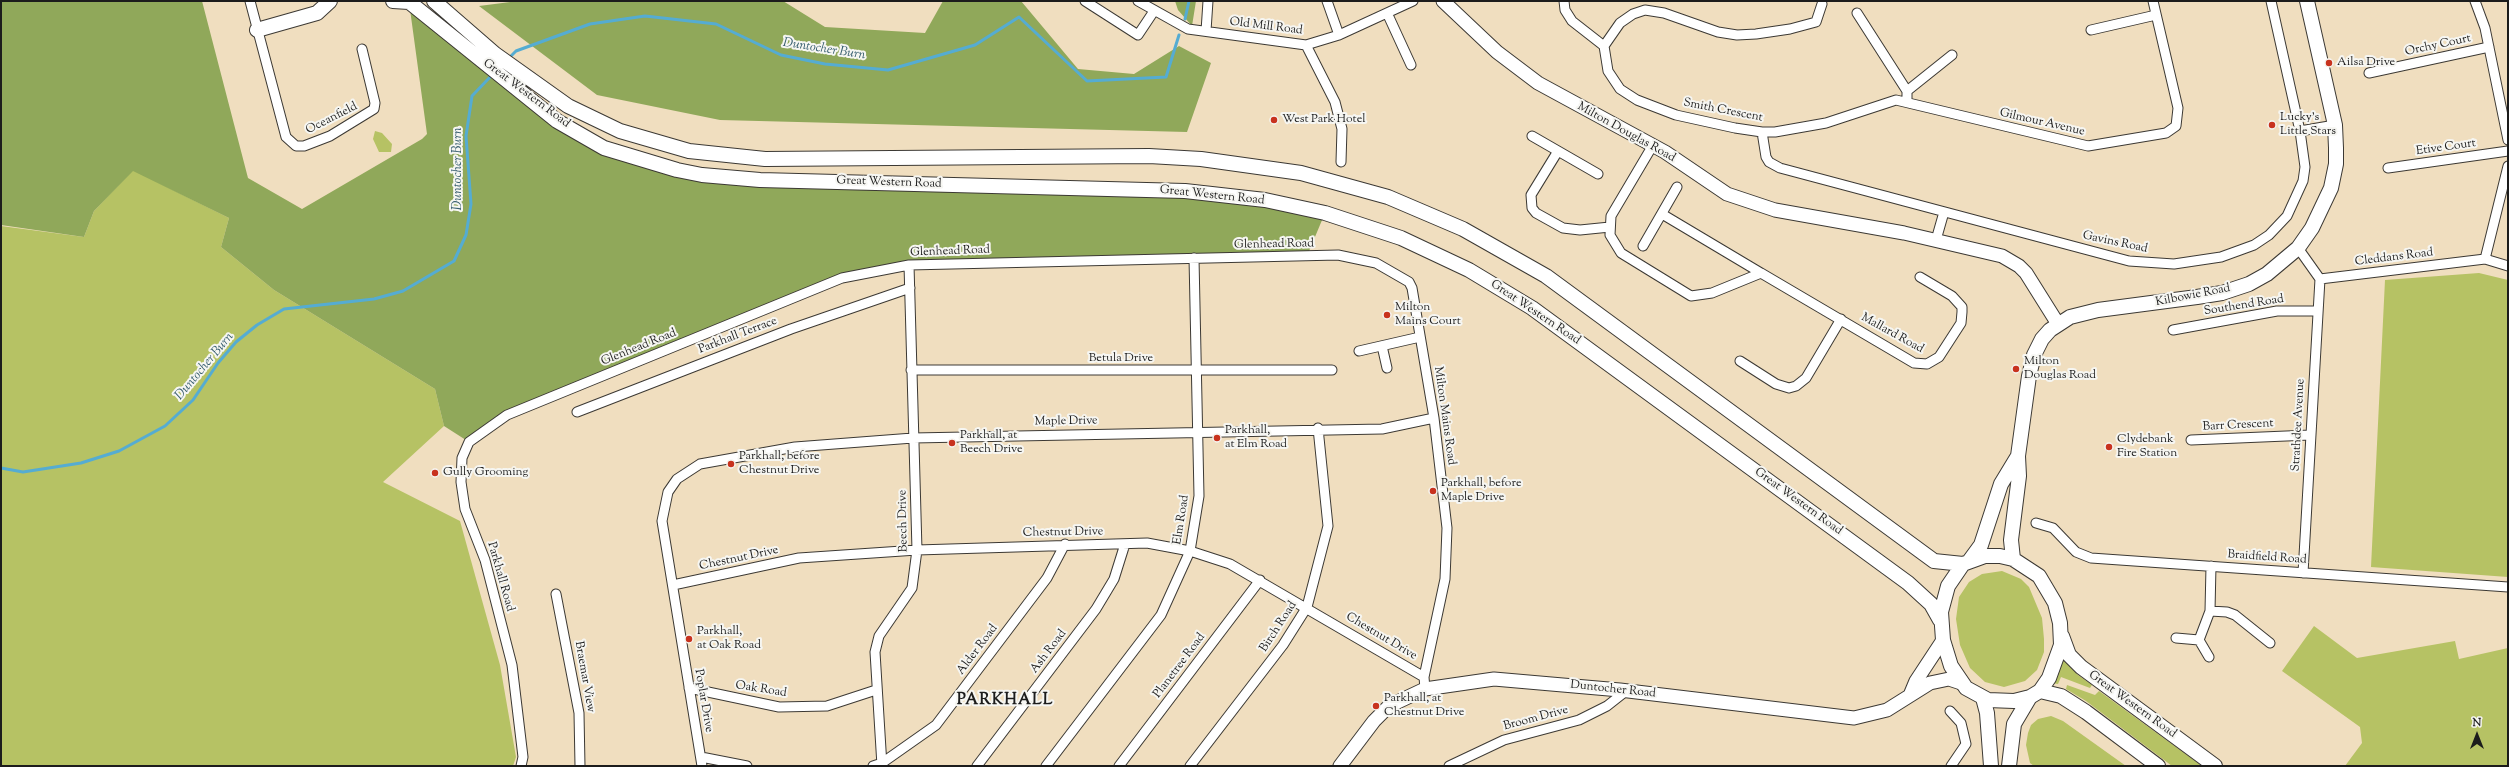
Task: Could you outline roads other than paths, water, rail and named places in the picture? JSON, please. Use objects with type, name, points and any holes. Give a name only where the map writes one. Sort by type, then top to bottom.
[{"type":"main road","points":[[257,30],[317,13],[330,1]]},
{"type":"main road","points":[[393,1],[408,2]]},
{"type":"main road","name":"Great Western Road","points":[[434,1],[519,72],[568,106],[601,123],[652,142],[714,155],[766,159],[1141,156],[1201,158],[1301,173],[1388,197],[1463,229],[1546,276],[1934,561],[1967,562]]},
{"type":"main road","name":"Milton Douglas Road","points":[[1443,1],[1497,52],[1538,83],[1653,145],[1714,186],[1755,204],[1796,215],[1877,227],[2002,256],[2019,266],[2058,324]]},
{"type":"main road","name":"Kilbowie Road","points":[[2013,559],[2011,540],[2019,476],[2018,456],[2034,355],[2042,340],[2058,324],[2070,317],[2098,310],[2222,293],[2248,284],[2267,274],[2298,248],[2312,228],[2331,188],[2336,164],[2335,125],[2307,1]]},
{"type":"main road","name":"Great Western Road","points":[[408,2],[510,85],[557,121],[604,148],[652,164],[702,175],[760,180],[1185,191],[1264,200],[1325,212],[1401,238],[1469,270],[1532,308],[1911,585],[1931,604],[1940,620]]},
{"type":"main road","name":"Kilbowie Road","points":[[1967,562],[1981,545],[2001,484],[2018,456]]},
{"type":"main road","points":[[2009,766],[2014,724],[2035,694],[2054,667],[2062,634],[2055,603],[2045,584],[2031,569],[2013,559],[1993,556],[1967,562],[1946,590],[1940,620],[1943,640],[1952,666],[1961,683],[1983,698],[2007,702],[2035,694],[2061,696],[2086,712],[2158,766]]},
{"type":"main road","name":"Great Western Road","points":[[2062,634],[2069,655],[2081,667],[2215,766]]},
{"type":"main road","name":"Duntocher Road","points":[[1911,693],[1916,681],[1943,640]]},
{"type":"main road","name":"Duntocher Road","points":[[1340,766],[1374,721],[1389,706],[1425,683],[1494,679],[1626,691],[1854,718],[1887,710],[1911,693],[1930,683],[1942,680],[1955,680],[1961,683]]},
{"type":"main road","points":[[1983,698],[1987,713],[1991,766]]},
{"type":"street","name":"Oceanfield","points":[[250,1],[286,137],[296,146],[304,146],[330,136],[374,109],[375,103],[362,50]]},
{"type":"street","points":[[1085,1],[1138,35],[1154,11]]},
{"type":"street","name":"Old Mill Road","points":[[1138,1],[1188,29],[1306,45],[1340,35],[1388,15],[1414,1]]},
{"type":"street","points":[[1206,31],[1208,1]]},
{"type":"street","points":[[1327,1],[1340,35]]},
{"type":"street","points":[[1564,1],[1565,10],[1572,21],[1604,46],[1620,23],[1633,14],[1645,10],[1664,13],[1718,32],[1744,35],[1790,29],[1816,22],[1822,4]]},
{"type":"street","name":"Gilmour Avenue","points":[[1917,104],[2088,146],[2166,133],[2176,126],[2178,114],[2153,1]]},
{"type":"street","name":"Gavins Road","points":[[1762,132],[1766,157],[1774,166],[2129,261],[2174,264],[2206,261],[2254,245],[2269,235],[2287,216],[2303,181],[2305,167],[2300,131],[2271,1]]},
{"type":"street","points":[[2475,1],[2485,28],[2508,140]]},
{"type":"street","points":[[1857,13],[1907,90],[1907,102]]},
{"type":"street","points":[[1388,15],[1410,65]]},
{"type":"street","points":[[2091,30],[2156,15]]},
{"type":"street","points":[[1306,45],[1335,102],[1342,129],[1341,162]]},
{"type":"street","name":"Smith Crescent","points":[[1604,46],[1608,71],[1620,89],[1637,100],[1698,120],[1762,132],[1803,128],[1826,123],[1891,100],[1917,104]]},
{"type":"street","name":"Orchy Court","points":[[2368,73],[2489,47]]},
{"type":"street","points":[[1907,90],[1952,55]]},
{"type":"street","points":[[2300,131],[2335,125]]},
{"type":"street","points":[[1532,136],[1598,174]]},
{"type":"street","points":[[1653,145],[1611,216],[1610,235],[1621,253],[1691,296],[1712,293],[1761,272]]},
{"type":"street","points":[[1558,151],[1531,195],[1532,208],[1536,213],[1563,228],[1580,230],[1610,227]]},
{"type":"street","name":"Etive Court","points":[[2388,168],[2508,152]]},
{"type":"street","points":[[2485,259],[2508,166]]},
{"type":"street","points":[[1643,246],[1677,187]]},
{"type":"street","points":[[1936,240],[1944,212]]},
{"type":"street","name":"Mallard Road","points":[[1662,214],[1914,363],[1920,364],[1934,362],[1940,357],[1961,323],[1962,312],[1962,307],[1952,296],[1920,277]]},
{"type":"street","points":[[2298,248],[2320,279]]},
{"type":"street","name":"Glenhead Road","points":[[507,414],[842,278],[909,265],[1345,256],[1376,263],[1409,282],[1412,288]]},
{"type":"street","name":"Elm Road","points":[[1046,766],[1161,615],[1190,551],[1199,496],[1194,258]]},
{"type":"street","name":"Cleddans Road","points":[[2320,279],[2485,259],[2508,266]]},
{"type":"street","name":"Beech Drive","points":[[879,765],[875,652],[879,636],[912,588],[917,550],[909,265]]},
{"type":"street","name":"Strathdee Avenue","points":[[2303,573],[2320,279]]},
{"type":"street","name":"Parkhall Terrace","points":[[577,412],[791,329],[910,288]]},
{"type":"street","name":"Milton Mains Road","points":[[1412,288],[1434,418],[1447,528],[1445,579],[1425,683]]},
{"type":"street","name":"Southend Road","points":[[2173,330],[2277,311],[2318,311]]},
{"type":"street","points":[[1740,361],[1776,384],[1789,388],[1796,386],[1806,378],[1841,319]]},
{"type":"street","points":[[1359,350],[1420,337]]},
{"type":"street","points":[[1382,346],[1387,368]]},
{"type":"street","name":"Betula Drive","points":[[911,370],[1332,370]]},
{"type":"street","name":"Parkhall Road","points":[[507,414],[469,442],[462,458],[461,482],[465,509],[485,560],[512,664],[523,757],[521,766]]},
{"type":"street","name":"Maple Drive","points":[[662,521],[668,492],[677,479],[700,464],[796,447],[913,438],[1318,428],[1382,429],[1434,418]]},
{"type":"street","name":"Birch Road","points":[[1190,766],[1283,645],[1307,607],[1328,526],[1318,428]]},
{"type":"street","name":"Barr Crescent","points":[[2191,440],[2310,434]]},
{"type":"street","name":"Poplar Drive","points":[[662,521],[702,762]]},
{"type":"street","name":"Braidfield Road","points":[[2036,523],[2053,528],[2076,552],[2091,558],[2508,588]]},
{"type":"street","name":"Chestnut Drive","points":[[673,585],[799,558],[917,550],[1065,544],[1147,543],[1190,551],[1230,564],[1307,607],[1425,683]]},
{"type":"street","name":"Alder Road","points":[[879,765],[936,725],[1047,578],[1065,544]]},
{"type":"street","name":"Ash Road","points":[[977,766],[1096,610],[1114,579],[1125,544]]},
{"type":"street","points":[[2208,657],[2199,640],[2210,611],[2211,566]]},
{"type":"street","name":"Planetree Road","points":[[1119,766],[1260,580]]},
{"type":"street","name":"Braemar View","points":[[556,594],[579,713],[580,766]]},
{"type":"street","points":[[2210,611],[2227,612],[2235,615],[2270,643]]},
{"type":"street","points":[[2176,638],[2199,640]]},
{"type":"street","name":"Oak Road","points":[[689,688],[779,707],[827,706],[876,690]]},
{"type":"street","name":"Broom Drive","points":[[1451,766],[1504,740],[1579,720],[1607,706],[1626,691]]},
{"type":"street","points":[[1950,711],[1961,723],[1966,744],[1951,766]]},
{"type":"street","points":[[702,762],[747,766]]},
{"type":"waterway","name":"Duntocher Burn","points":[[1185,19],[1189,1]]},
{"type":"waterway","name":"Duntocher Burn","points":[[509,58],[516,51],[590,24],[645,16],[716,24],[781,55],[825,64],[888,70],[975,45],[1019,17],[1087,81],[1166,77],[1179,35]]},
{"type":"waterway","name":"Duntocher Burn","points":[[1,468],[23,472],[81,463],[119,451],[165,426],[193,400],[218,363],[236,342],[257,325],[284,309],[374,299],[403,291],[454,261],[466,235],[471,204],[466,136],[472,96],[492,75]]},
{"type":"place","name":"Ailsa Drive","points":[[2329,63]]},
{"type":"place","name":"West Park Hotel","points":[[1274,120]]},
{"type":"place","name":"Lucky's Little Stars","points":[[2272,125]]},
{"type":"place","name":"Milton Mains Court","points":[[1387,315]]},
{"type":"place","name":"Milton Douglas Road","points":[[2016,369]]},
{"type":"place","name":"Parkhall, at Elm Road","points":[[1217,438]]},
{"type":"place","name":"Parkhall, at Beech Drive","points":[[952,443]]},
{"type":"place","name":"Clydebank Fire Station","points":[[2109,447]]},
{"type":"place","name":"Parkhall, before Chestnut Drive","points":[[731,464]]},
{"type":"place","name":"Gully Grooming","points":[[435,473]]},
{"type":"place","name":"Parkhall, before Maple Drive","points":[[1433,491]]},
{"type":"place","name":"Parkhall, at Oak Road","points":[[689,639]]},
{"type":"place","name":"Parkhall, at Chestnut Drive","points":[[1376,706]]},
{"type":"district","name":"PARKHALL","points":[[1005,701]]}]
